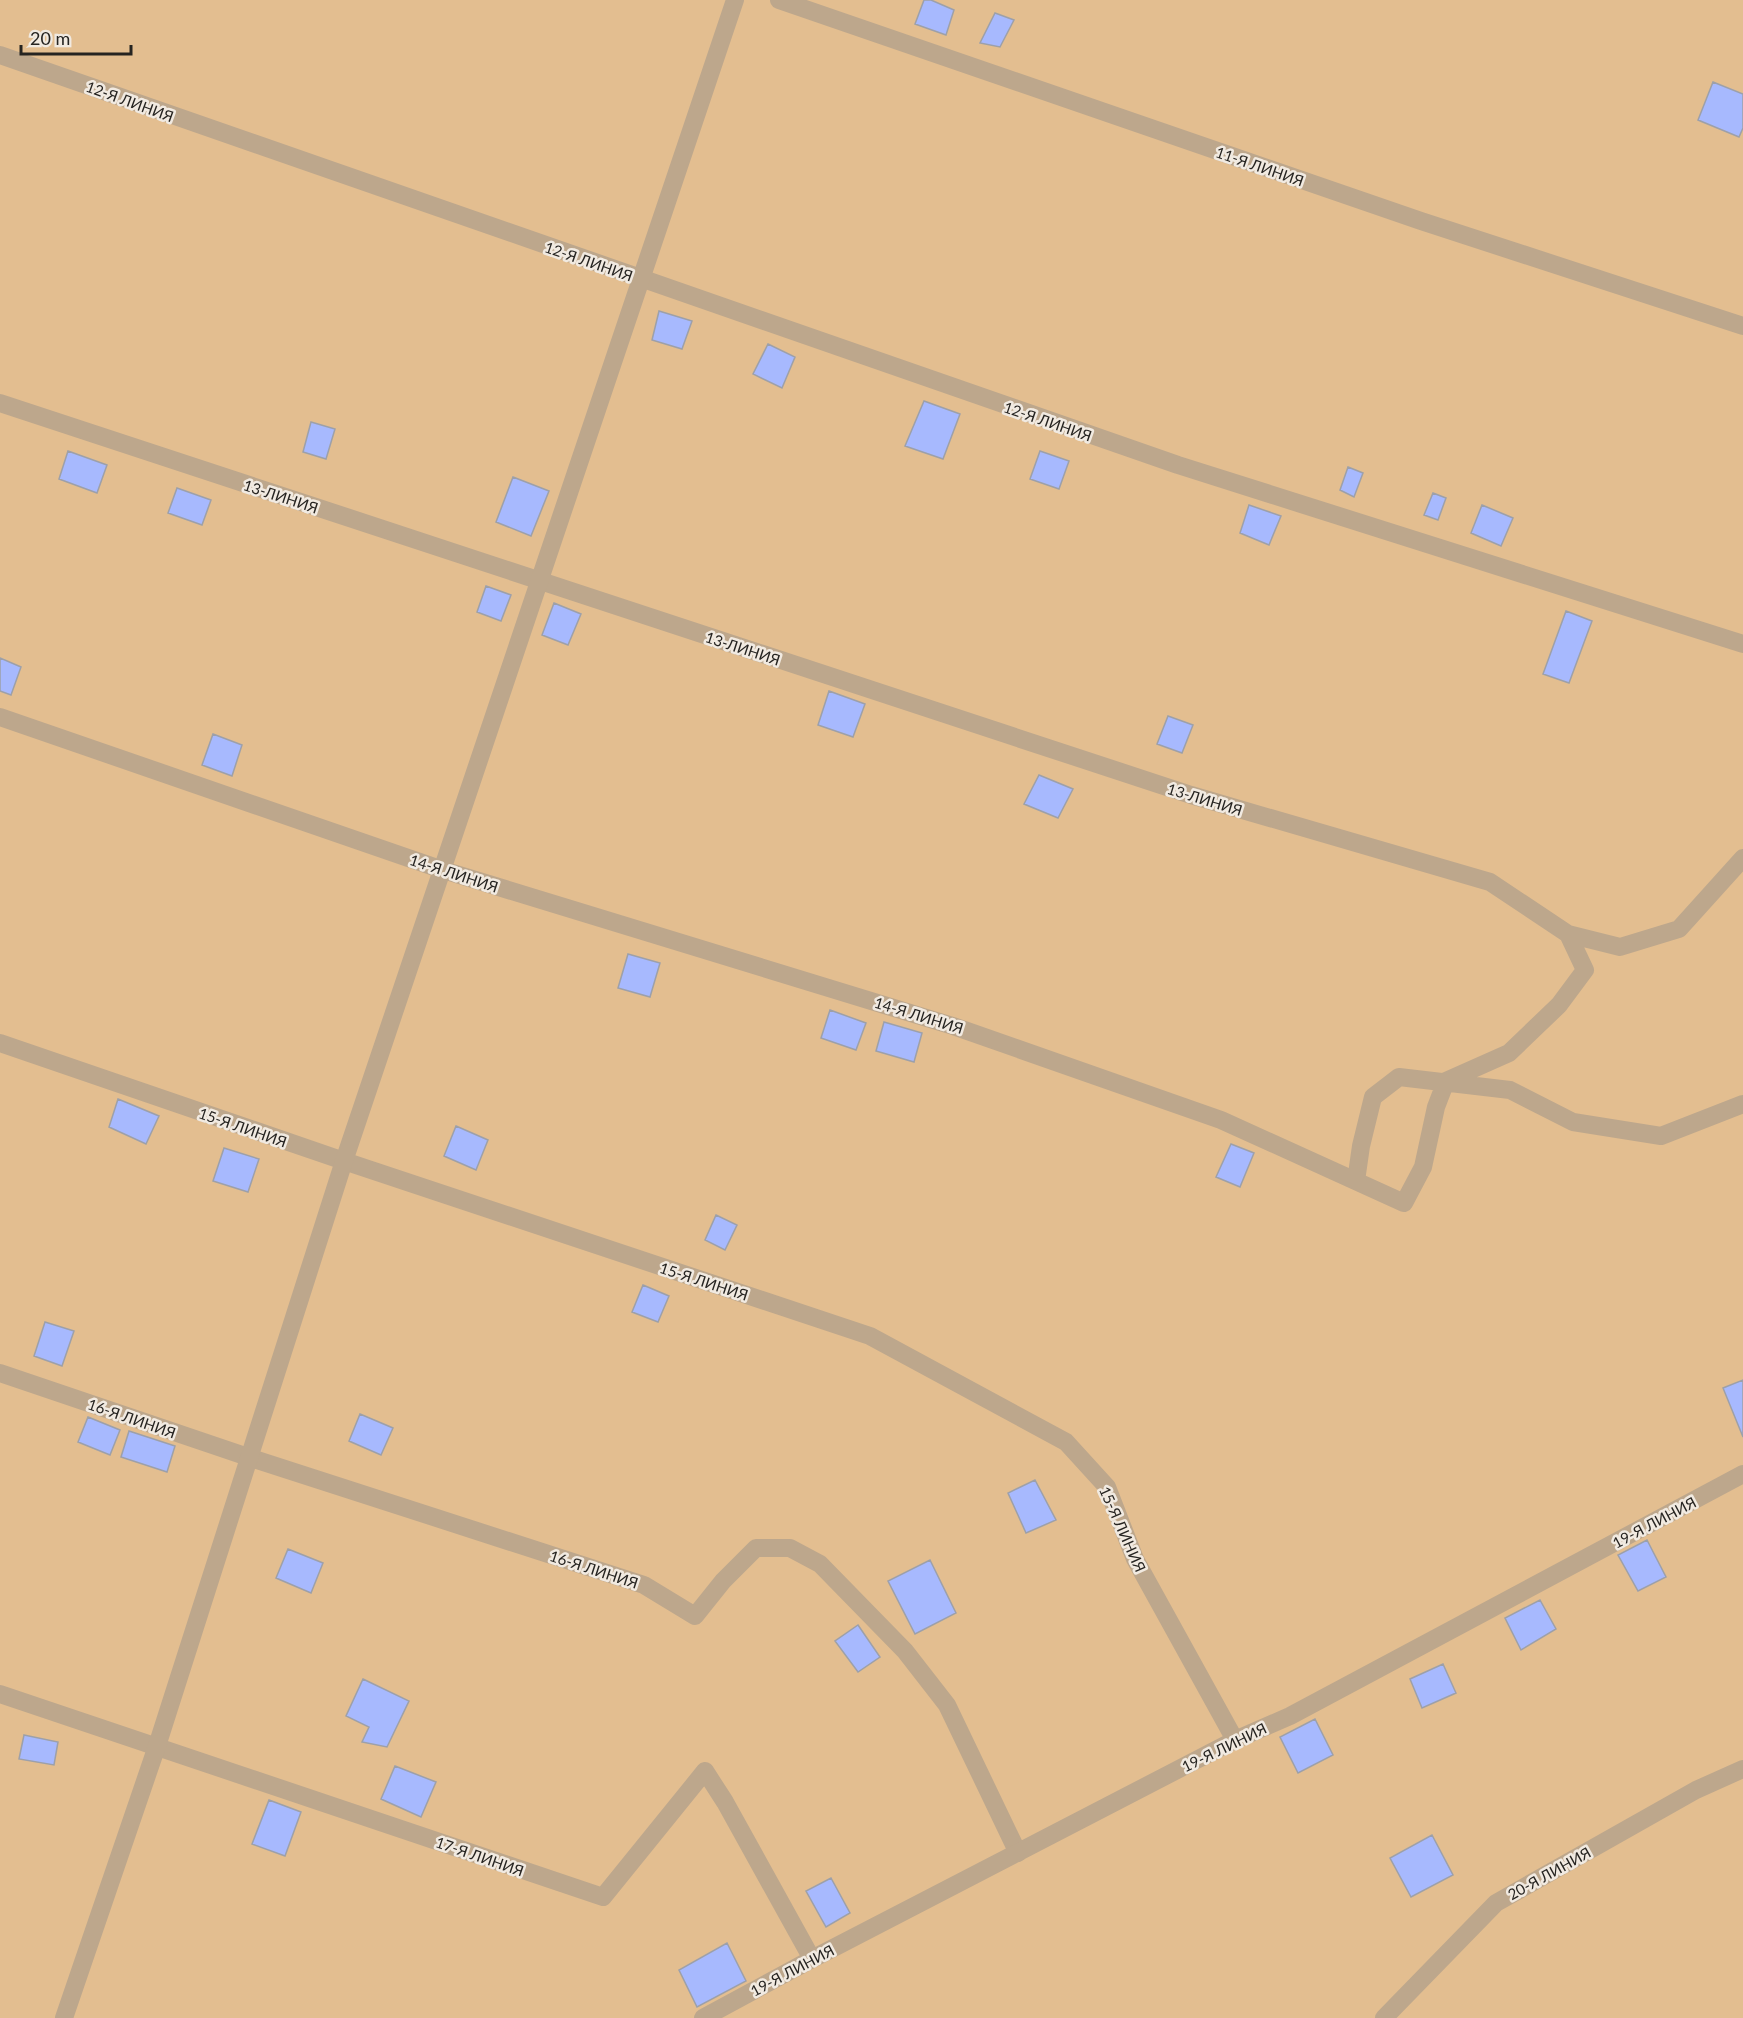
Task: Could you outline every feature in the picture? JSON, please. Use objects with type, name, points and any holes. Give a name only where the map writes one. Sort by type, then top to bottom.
[{"type":"street","points":[[64,2018],[157,1746],[344,1161],[735,0]]},
{"type":"street","name":"11-Я ЛИНИЯ","points":[[779,0],[1421,221],[1743,326]]},
{"type":"street","name":"12-Я ЛИНИЯ","points":[[0,55],[1178,465],[1743,644]]},
{"type":"street","name":"13-ЛИНИЯ","points":[[0,403],[1191,795],[1490,882],[1568,934]]},
{"type":"street","name":"14-Я ЛИНИЯ","points":[[0,717],[443,870],[953,1026],[1221,1120],[1404,1203],[1424,1167],[1436,1107],[1446,1081]]},
{"type":"street","points":[[1568,934],[1620,947],[1678,929],[1717,890],[1743,858]]},
{"type":"street","points":[[1446,1081],[1509,1053],[1559,1005],[1585,970],[1568,934]]},
{"type":"street","name":"15-Я ЛИНИЯ","points":[[0,1043],[344,1161],[870,1336],[1066,1442],[1107,1487],[1135,1558],[1235,1740]]},
{"type":"street","points":[[1356,1181],[1361,1146],[1373,1097],[1399,1077],[1510,1090],[1573,1122],[1661,1136],[1743,1104]]},
{"type":"street","name":"16-Я ЛИНИЯ","points":[[0,1373],[248,1457],[644,1585],[695,1616],[723,1581],[756,1548],[790,1548],[820,1564],[905,1651],[947,1705],[1018,1852]]},
{"type":"street","name":"19-Я ЛИНИЯ","points":[[703,2018],[812,1959],[1235,1740],[1290,1716],[1743,1474]]},
{"type":"street","name":"17-Я ЛИНИЯ","points":[[0,1694],[603,1897],[705,1771],[725,1802],[812,1959]]},
{"type":"street","name":"20-Я ЛИНИЯ","points":[[1384,2018],[1496,1903],[1696,1790],[1743,1769]]},
{"type":"shaded area","points":[[0,0],[1743,0],[1743,2018],[0,2018]]},
{"type":"building","points":[[924,0],[931,0],[954,10],[946,35],[915,24]]},
{"type":"building","points":[[995,13],[1014,20],[1000,47],[980,43]]},
{"type":"building","points":[[1713,82],[1743,94],[1743,128],[1739,137],[1698,120]]},
{"type":"building","points":[[659,311],[692,321],[682,349],[652,340]]},
{"type":"building","points":[[768,344],[795,357],[782,388],[753,374]]},
{"type":"building","points":[[924,401],[960,414],[943,459],[905,446]]},
{"type":"building","points":[[311,422],[335,429],[326,459],[303,452]]},
{"type":"building","points":[[68,451],[107,465],[97,493],[59,479]]},
{"type":"building","points":[[1040,451],[1069,461],[1059,489],[1030,479]]},
{"type":"building","points":[[1348,467],[1363,473],[1354,497],[1340,490]]},
{"type":"building","points":[[513,477],[549,491],[531,536],[496,522]]},
{"type":"building","points":[[177,488],[211,500],[202,525],[168,513]]},
{"type":"building","points":[[1433,493],[1446,498],[1438,520],[1424,515]]},
{"type":"building","points":[[1249,505],[1281,516],[1269,545],[1240,533]]},
{"type":"building","points":[[1482,505],[1513,518],[1501,546],[1471,533]]},
{"type":"building","points":[[486,586],[511,595],[501,621],[477,612]]},
{"type":"building","points":[[554,603],[581,614],[568,645],[542,635]]},
{"type":"building","points":[[1566,611],[1592,621],[1569,683],[1543,674]]},
{"type":"building","points":[[0,658],[21,667],[11,695],[0,691]]},
{"type":"building","points":[[829,691],[865,704],[853,737],[818,725]]},
{"type":"building","points":[[1168,716],[1193,725],[1182,753],[1157,744]]},
{"type":"building","points":[[213,734],[242,745],[232,776],[202,765]]},
{"type":"building","points":[[1039,775],[1073,789],[1058,818],[1024,804]]},
{"type":"building","points":[[628,954],[660,963],[650,997],[618,988]]},
{"type":"building","points":[[830,1010],[866,1023],[856,1050],[821,1038]]},
{"type":"building","points":[[884,1022],[922,1033],[914,1062],[876,1051]]},
{"type":"building","points":[[118,1099],[159,1116],[146,1144],[109,1127]]},
{"type":"building","points":[[456,1126],[488,1140],[476,1170],[444,1156]]},
{"type":"building","points":[[1231,1144],[1254,1153],[1240,1187],[1216,1177]]},
{"type":"building","points":[[224,1148],[259,1159],[248,1192],[213,1181]]},
{"type":"building","points":[[716,1215],[737,1225],[725,1250],[705,1240]]},
{"type":"building","points":[[643,1285],[669,1296],[658,1322],[632,1312]]},
{"type":"building","points":[[45,1322],[74,1331],[62,1366],[34,1356]]},
{"type":"building","points":[[1743,1380],[1743,1437],[1723,1388]]},
{"type":"building","points":[[360,1414],[393,1428],[381,1455],[349,1441]]},
{"type":"building","points":[[88,1417],[120,1430],[110,1455],[78,1442]]},
{"type":"building","points":[[129,1431],[175,1446],[167,1472],[121,1457]]},
{"type":"building","points":[[1035,1480],[1056,1520],[1026,1533],[1008,1493]]},
{"type":"building","points":[[1647,1540],[1666,1577],[1638,1591],[1618,1555]]},
{"type":"building","points":[[288,1549],[323,1563],[311,1593],[276,1578]]},
{"type":"building","points":[[930,1560],[956,1613],[915,1634],[888,1581]]},
{"type":"building","points":[[1540,1600],[1556,1629],[1521,1650],[1505,1618]]},
{"type":"building","points":[[858,1625],[880,1657],[858,1672],[835,1641]]},
{"type":"building","points":[[1443,1664],[1456,1693],[1422,1708],[1410,1679]]},
{"type":"building","points":[[363,1679],[409,1701],[387,1747],[362,1742],[369,1727],[346,1716]]},
{"type":"building","points":[[1315,1719],[1333,1755],[1298,1773],[1280,1737]]},
{"type":"building","points":[[24,1735],[58,1742],[54,1765],[19,1759]]},
{"type":"building","points":[[395,1766],[436,1782],[421,1817],[381,1799]]},
{"type":"building","points":[[269,1800],[301,1812],[285,1856],[252,1844]]},
{"type":"building","points":[[1432,1835],[1453,1875],[1411,1897],[1390,1858]]},
{"type":"building","points":[[831,1878],[850,1913],[826,1927],[806,1891]]},
{"type":"building","points":[[727,1943],[746,1981],[697,2007],[679,1970]]}]
